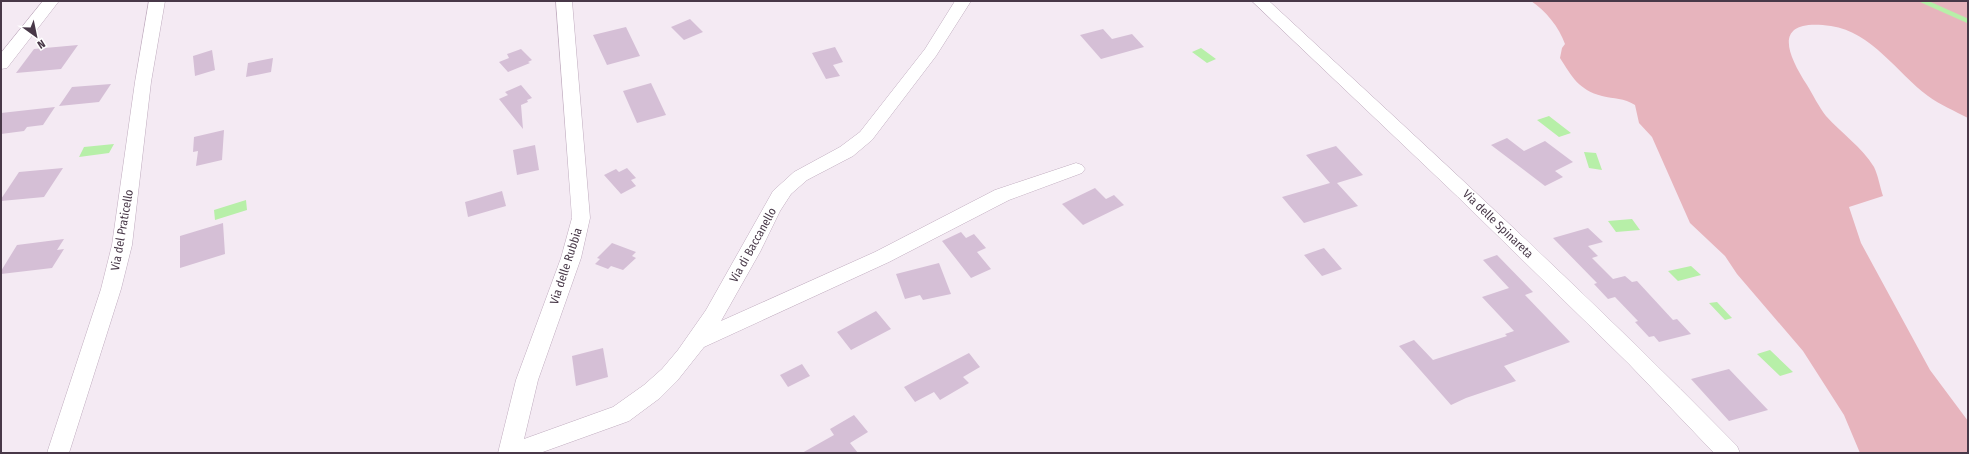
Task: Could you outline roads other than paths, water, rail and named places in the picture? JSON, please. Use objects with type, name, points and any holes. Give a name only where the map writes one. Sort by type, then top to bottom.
[{"type":"street","points":[[1,64],[51,1]]},
{"type":"street","name":"Via del Praticello","points":[[58,453],[111,289],[122,245],[143,82],[153,17],[157,1]]},
{"type":"street","name":"Via delle Rubbia","points":[[509,453],[527,380],[571,258],[581,218],[564,1]]},
{"type":"street","name":"Via di Baccanello","points":[[518,453],[537,443],[610,419],[632,407],[669,375],[696,341],[738,273],[783,192],[801,177],[846,152],[870,132],[926,60],[963,1]]},
{"type":"street","name":"Via delle Spinareta","points":[[1260,1],[1465,192],[1637,358],[1729,453]]},
{"type":"street","points":[[696,341],[882,258],[991,200],[1022,187],[1076,169]]},
{"type":"waterway","points":[[1923,1],[1968,21]]}]
